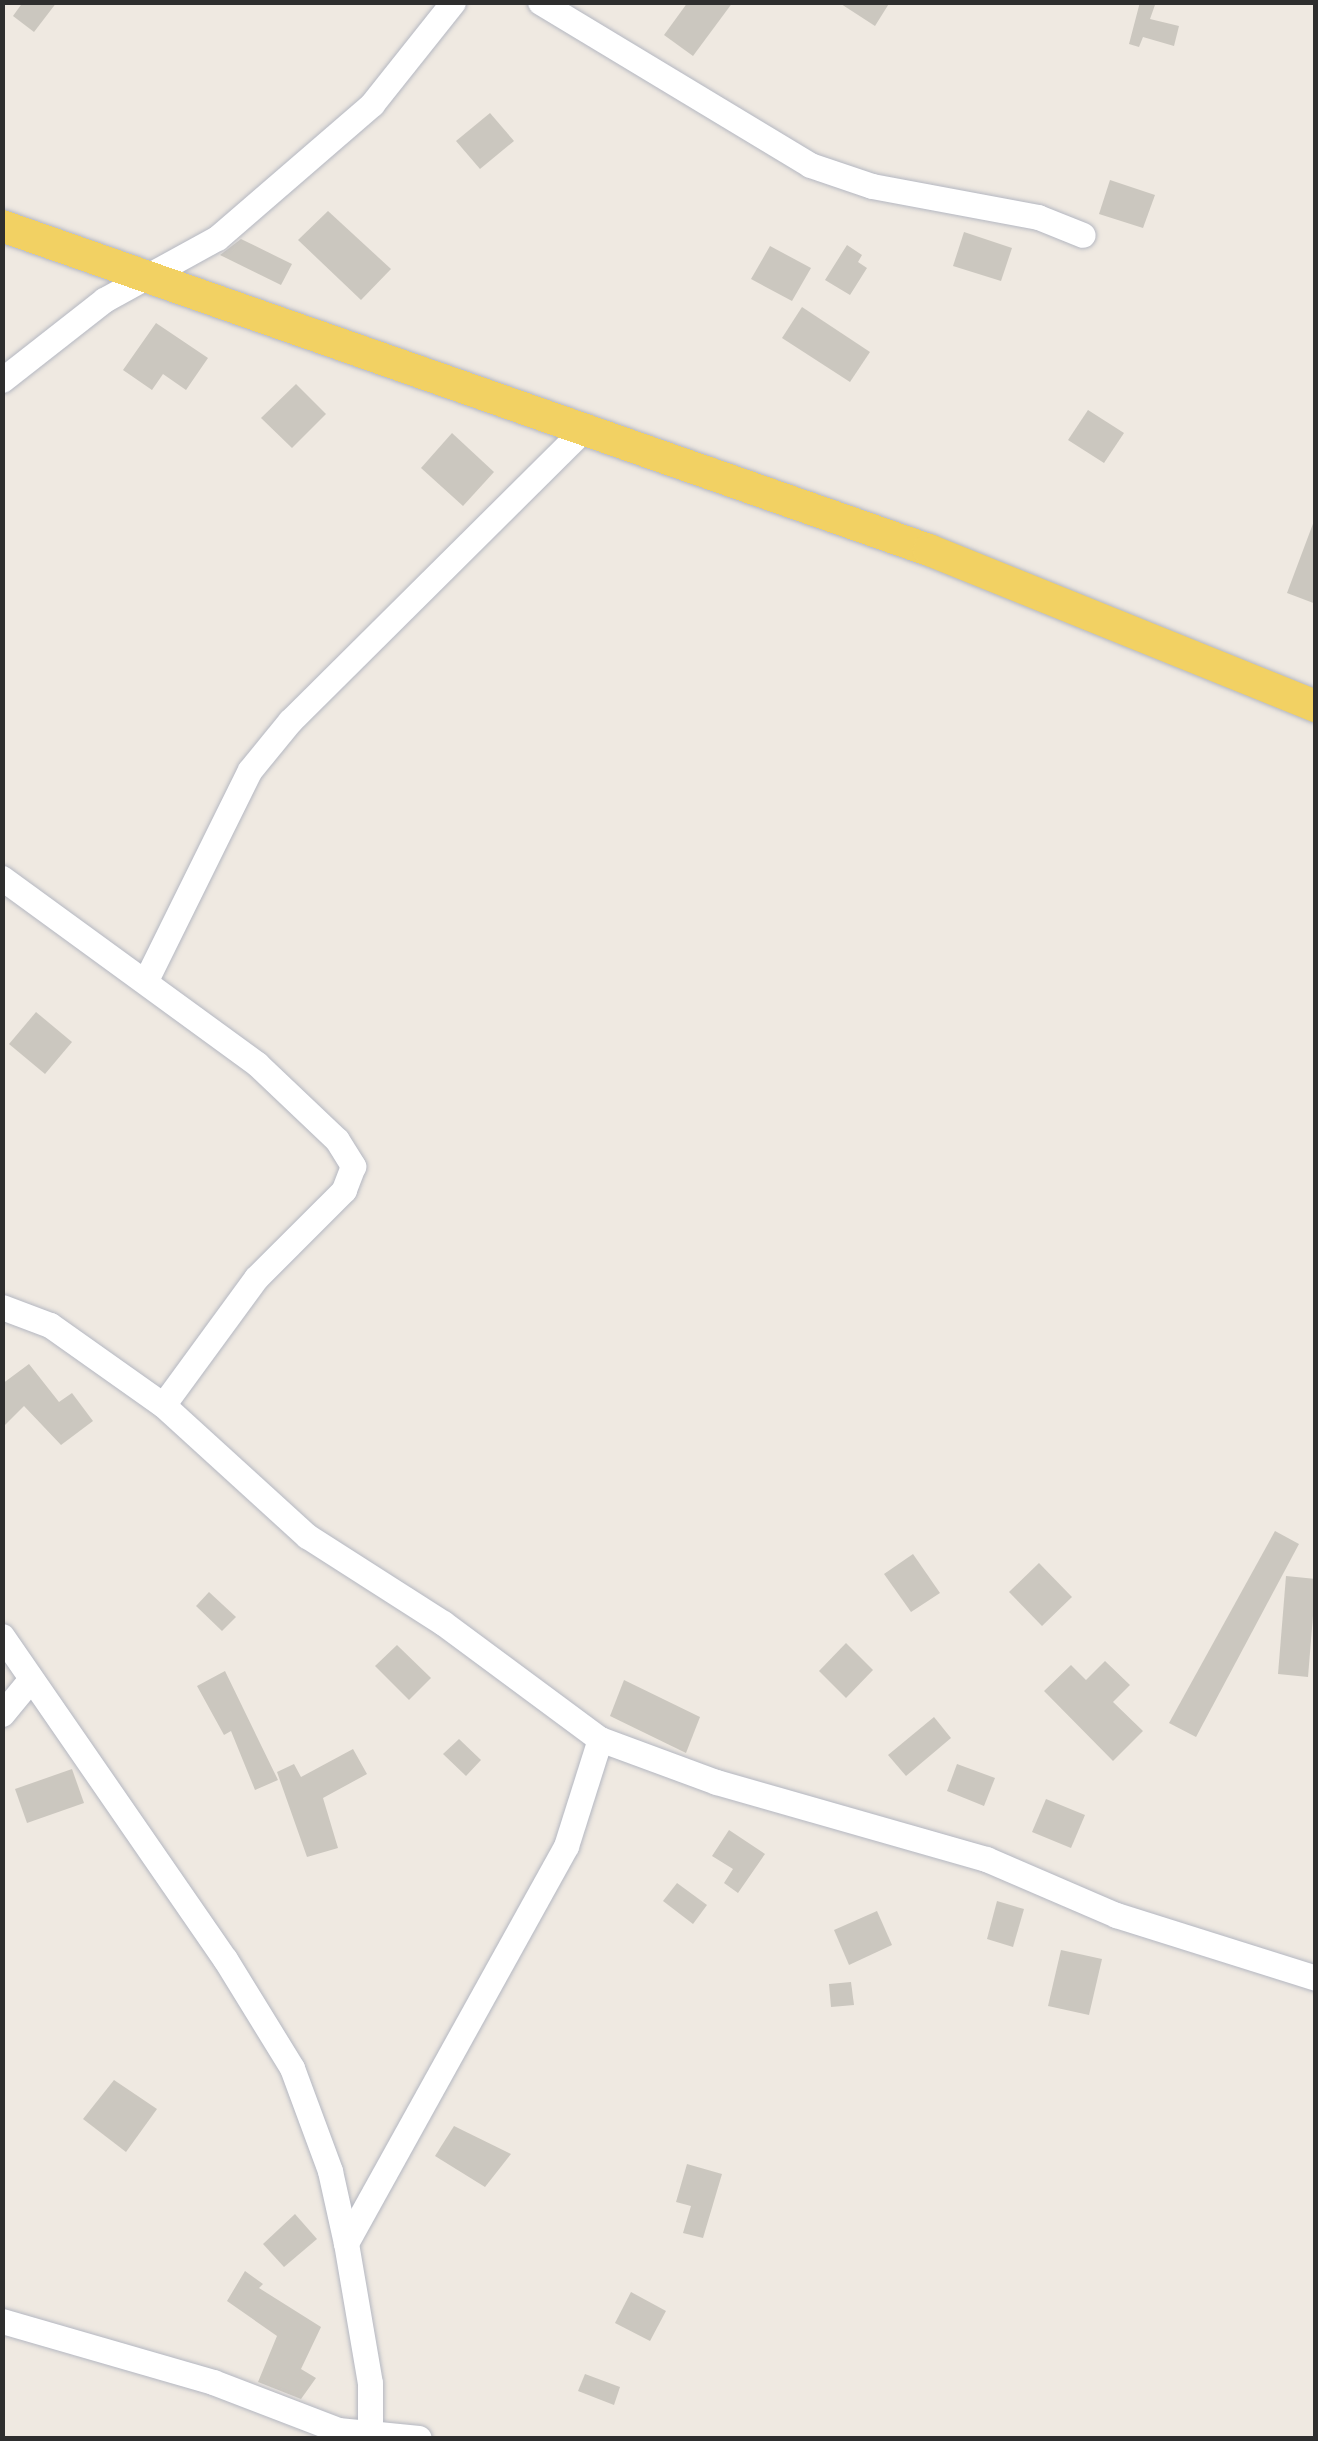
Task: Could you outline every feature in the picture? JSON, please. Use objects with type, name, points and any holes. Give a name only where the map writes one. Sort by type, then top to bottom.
[{"type":"main road","points":[[2,226],[928,550],[1316,706]]},
{"type":"street","points":[[2,380],[104,300],[217,238],[372,104],[453,2]]},
{"type":"street","points":[[540,2],[810,164],[872,186],[1038,218],[1083,235]]},
{"type":"street","points":[[146,980],[250,770],[290,721],[584,429]]},
{"type":"street","points":[[2,878],[257,1064],[337,1140],[352,1166],[344,1190],[256,1278],[163,1406]]},
{"type":"street","points":[[2,1307],[50,1325],[163,1406],[280,1516],[600,1739],[716,1782],[986,1859],[1116,1915],[1316,1978]]},
{"type":"street","points":[[2,1636],[266,2020],[317,2130],[346,2243],[370,2384],[370,2437]]},
{"type":"street","points":[[2,1714],[30,1680]]},
{"type":"street","points":[[346,2243],[566,1846],[600,1739]]},
{"type":"street","points":[[2,2320],[213,2382],[303,2429],[419,2438]]},
{"type":"building","points":[[23,2],[57,2],[34,32],[13,16]]},
{"type":"building","points":[[688,2],[733,2],[693,56],[664,35]]},
{"type":"building","points":[[838,2],[890,2],[875,26]]},
{"type":"building","points":[[1140,2],[1156,2],[1150,19],[1179,26],[1174,46],[1143,37],[1139,47],[1129,44]]},
{"type":"building","points":[[490,113],[514,141],[480,169],[456,141]]},
{"type":"building","points":[[1110,180],[1155,195],[1143,228],[1099,214]]},
{"type":"building","points":[[328,211],[391,269],[361,300],[298,240]]},
{"type":"building","points":[[964,232],[1012,248],[1001,281],[953,266]]},
{"type":"building","points":[[241,239],[292,264],[281,285],[220,255]]},
{"type":"building","points":[[847,245],[862,255],[858,262],[867,268],[850,295],[825,280]]},
{"type":"building","points":[[770,246],[811,268],[792,301],[751,279]]},
{"type":"building","points":[[802,307],[870,352],[850,382],[782,338]]},
{"type":"building","points":[[156,323],[208,358],[186,390],[163,374],[152,390],[123,370]]},
{"type":"building","points":[[296,384],[326,414],[292,448],[261,418]]},
{"type":"building","points":[[1088,410],[1124,433],[1104,463],[1068,440]]},
{"type":"building","points":[[452,433],[494,472],[463,506],[421,468]]},
{"type":"building","points":[[1316,521],[1316,604],[1287,593]]},
{"type":"building","points":[[36,1012],[72,1042],[45,1074],[9,1044]]},
{"type":"building","points":[[29,1364],[59,1402],[72,1393],[93,1421],[61,1445],[24,1406],[2,1428],[2,1384]]},
{"type":"building","points":[[1275,1531],[1299,1544],[1196,1737],[1169,1723]]},
{"type":"building","points":[[913,1554],[940,1593],[911,1612],[884,1574]]},
{"type":"building","points":[[1039,1563],[1072,1597],[1042,1626],[1009,1592]]},
{"type":"building","points":[[1286,1576],[1316,1579],[1308,1677],[1278,1674]]},
{"type":"building","points":[[209,1592],[236,1617],[222,1631],[196,1606]]},
{"type":"building","points":[[846,1643],[873,1670],[846,1698],[819,1671]]},
{"type":"building","points":[[397,1645],[431,1678],[409,1700],[375,1666]]},
{"type":"building","points":[[1105,1661],[1130,1685],[1113,1702],[1143,1731],[1113,1761],[1044,1691],[1071,1665],[1086,1680]]},
{"type":"building","points":[[225,1671],[278,1780],[255,1790],[231,1731],[224,1735],[197,1686]]},
{"type":"building","points":[[624,1680],[700,1717],[686,1753],[610,1716]]},
{"type":"building","points":[[934,1717],[951,1738],[906,1776],[888,1755]]},
{"type":"building","points":[[459,1739],[481,1760],[466,1776],[443,1754]]},
{"type":"building","points":[[353,1749],[367,1774],[323,1798],[338,1848],[307,1857],[277,1772],[294,1764],[301,1777]]},
{"type":"building","points":[[957,1764],[995,1778],[984,1806],[947,1791]]},
{"type":"building","points":[[72,1769],[84,1803],[27,1823],[15,1789]]},
{"type":"building","points":[[1046,1799],[1085,1815],[1071,1848],[1032,1832]]},
{"type":"building","points":[[729,1830],[765,1854],[738,1893],[724,1883],[733,1869],[712,1856]]},
{"type":"building","points":[[677,1883],[707,1905],[693,1924],[663,1901]]},
{"type":"building","points":[[997,1901],[1024,1909],[1013,1947],[987,1939]]},
{"type":"building","points":[[877,1911],[892,1945],[849,1965],[834,1930]]},
{"type":"building","points":[[1061,1950],[1102,1959],[1089,2015],[1048,2006]]},
{"type":"building","points":[[851,1982],[854,2005],[831,2007],[829,1984]]},
{"type":"building","points":[[114,2080],[157,2109],[126,2152],[83,2119]]},
{"type":"building","points":[[454,2126],[511,2154],[485,2187],[435,2156]]},
{"type":"building","points":[[687,2164],[722,2174],[703,2238],[683,2233],[691,2206],[676,2202]]},
{"type":"building","points":[[295,2214],[317,2239],[284,2267],[263,2244]]},
{"type":"building","points":[[245,2271],[263,2284],[259,2288],[321,2327],[301,2369],[316,2378],[301,2399],[258,2382],[277,2336],[227,2301]]},
{"type":"building","points":[[631,2292],[666,2311],[650,2341],[615,2323]]},
{"type":"building","points":[[585,2374],[620,2387],[614,2405],[578,2391]]}]
